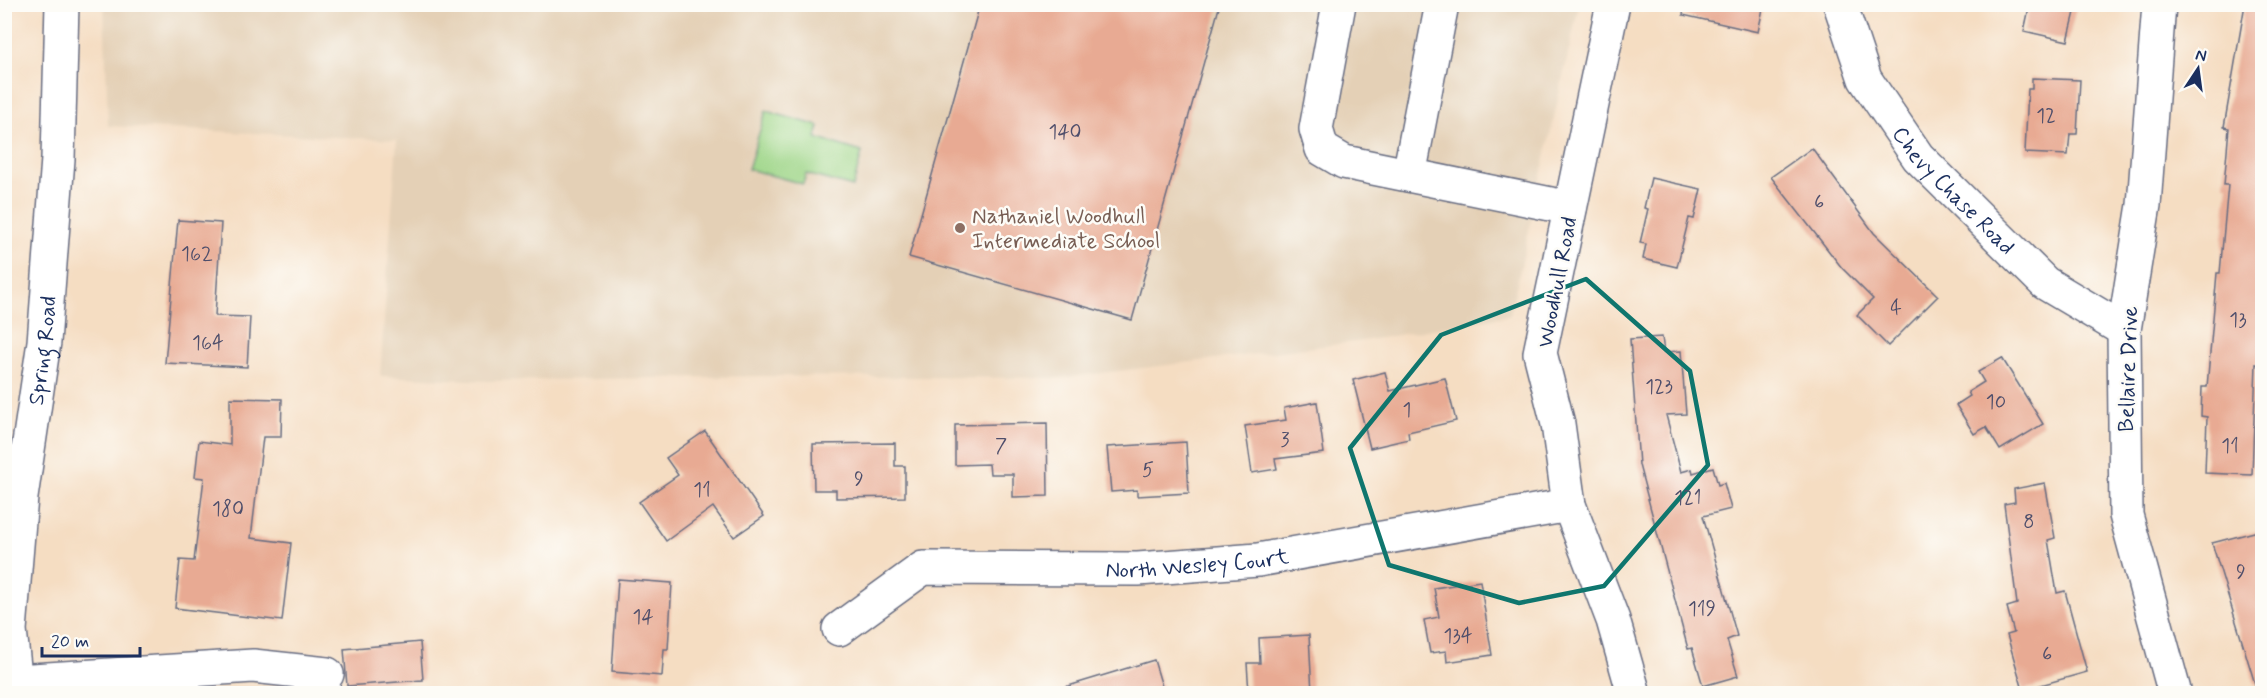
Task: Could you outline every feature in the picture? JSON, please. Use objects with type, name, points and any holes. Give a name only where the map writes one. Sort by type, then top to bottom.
[{"type":"street","name":"Spring Road","points":[[17,687],[10,630],[21,497],[44,342],[58,159],[62,4]]},
{"type":"street","points":[[1339,4],[1316,129],[1322,149],[1344,162],[1570,208]]},
{"type":"street","points":[[1409,175],[1442,4]]},
{"type":"street","name":"Woodhull Road","points":[[1613,4],[1540,353],[1558,424],[1569,505],[1613,620],[1635,693]]},
{"type":"street","name":"Chevy Chase Road","points":[[1840,4],[1865,79],[1918,157],[2045,283],[2124,330]]},
{"type":"street","name":"Bellaire Drive","points":[[2159,4],[2144,205],[2124,330],[2126,515],[2175,693]]},
{"type":"street","name":"North Wesley Court","points":[[839,629],[923,568],[1138,569],[1258,560],[1569,505]]},
{"type":"street","points":[[17,687],[253,666],[327,674]]},
{"type":"highlighted area","points":[[1586,279],[1690,371],[1708,465],[1604,586],[1519,603],[1389,565],[1350,448],[1441,335]]},
{"type":"shaded area","name":"Nathaniel Woodhull Intermediate School","points":[[104,5],[1579,5],[1510,315],[1363,341],[1061,378],[759,376],[488,381],[380,376],[397,140],[108,126]]},
{"type":"green space","points":[[766,111],[819,126],[816,138],[862,152],[853,187],[806,174],[803,184],[748,169]]},
{"type":"building","points":[[980,4],[1220,4],[1132,320],[909,257]]},
{"type":"building","points":[[1684,4],[1764,4],[1758,32],[1683,15]]},
{"type":"building","points":[[2030,4],[2077,4],[2068,41],[2024,31]]},
{"type":"building","points":[[2245,4],[2262,4],[2262,365],[2256,364],[2252,475],[2205,473],[2207,417],[2201,416],[2202,387],[2207,387],[2217,273],[2220,273],[2228,185],[2224,185],[2229,128],[2224,127]]},
{"type":"building","points":[[2032,78],[2080,80],[2077,134],[2070,134],[2068,155],[2025,153],[2028,89],[2032,89]]},
{"type":"building","points":[[1812,148],[1874,233],[1938,296],[1888,346],[1857,315],[1873,299],[1842,268],[1771,177]]},
{"type":"building","points":[[1651,178],[1701,189],[1694,219],[1689,218],[1677,267],[1643,259],[1646,244],[1640,243],[1648,209],[1644,208]]},
{"type":"building","points":[[178,220],[221,223],[215,316],[250,317],[247,367],[165,363]]},
{"type":"building","points":[[1662,337],[1664,352],[1681,351],[1686,414],[1666,415],[1681,472],[1692,469],[1693,473],[1713,467],[1718,485],[1724,483],[1731,509],[1703,516],[1737,636],[1727,640],[1738,676],[1703,686],[1692,648],[1688,649],[1639,465],[1630,339]]},
{"type":"building","points":[[2002,358],[2043,424],[2000,450],[1986,427],[1974,434],[1956,405],[1970,396],[1968,392],[1984,382],[1978,372]]},
{"type":"building","points":[[1385,372],[1390,391],[1445,378],[1456,421],[1408,432],[1409,439],[1370,448],[1353,380]]},
{"type":"building","points":[[230,398],[282,399],[281,437],[263,437],[251,538],[291,543],[282,621],[175,608],[180,560],[194,561],[204,478],[195,477],[199,441],[230,445]]},
{"type":"building","points":[[1317,402],[1324,453],[1275,459],[1277,469],[1252,473],[1245,426],[1286,420],[1284,408]]},
{"type":"building","points":[[1047,423],[1048,496],[1013,497],[1013,474],[990,474],[989,464],[955,465],[955,425]]},
{"type":"building","points":[[705,431],[764,516],[734,537],[713,507],[666,541],[639,502],[678,475],[666,458]]},
{"type":"building","points":[[1186,442],[1189,493],[1137,496],[1137,490],[1111,492],[1107,447]]},
{"type":"building","points":[[895,443],[895,466],[905,466],[905,497],[836,498],[836,490],[814,490],[813,444]]},
{"type":"building","points":[[2045,483],[2055,538],[2048,540],[2057,593],[2065,591],[2087,672],[2023,690],[2007,635],[2014,633],[2007,607],[2017,604],[2004,504],[2015,502],[2014,489]]},
{"type":"building","points":[[2262,530],[2262,683],[2255,684],[2212,543]]},
{"type":"building","points":[[618,579],[672,583],[668,649],[664,649],[662,676],[612,672]]},
{"type":"building","points":[[1480,581],[1492,655],[1447,662],[1446,651],[1430,653],[1424,620],[1439,617],[1434,588]]},
{"type":"building","points":[[1309,635],[1312,693],[1249,693],[1247,663],[1260,663],[1259,638]]},
{"type":"building","points":[[420,642],[423,680],[347,686],[344,649]]},
{"type":"building","points":[[1154,660],[1164,693],[1066,693],[1065,687]]},
{"type":"place","name":"Nathaniel Woodhull Intermediate School","points":[[960,228]]}]
